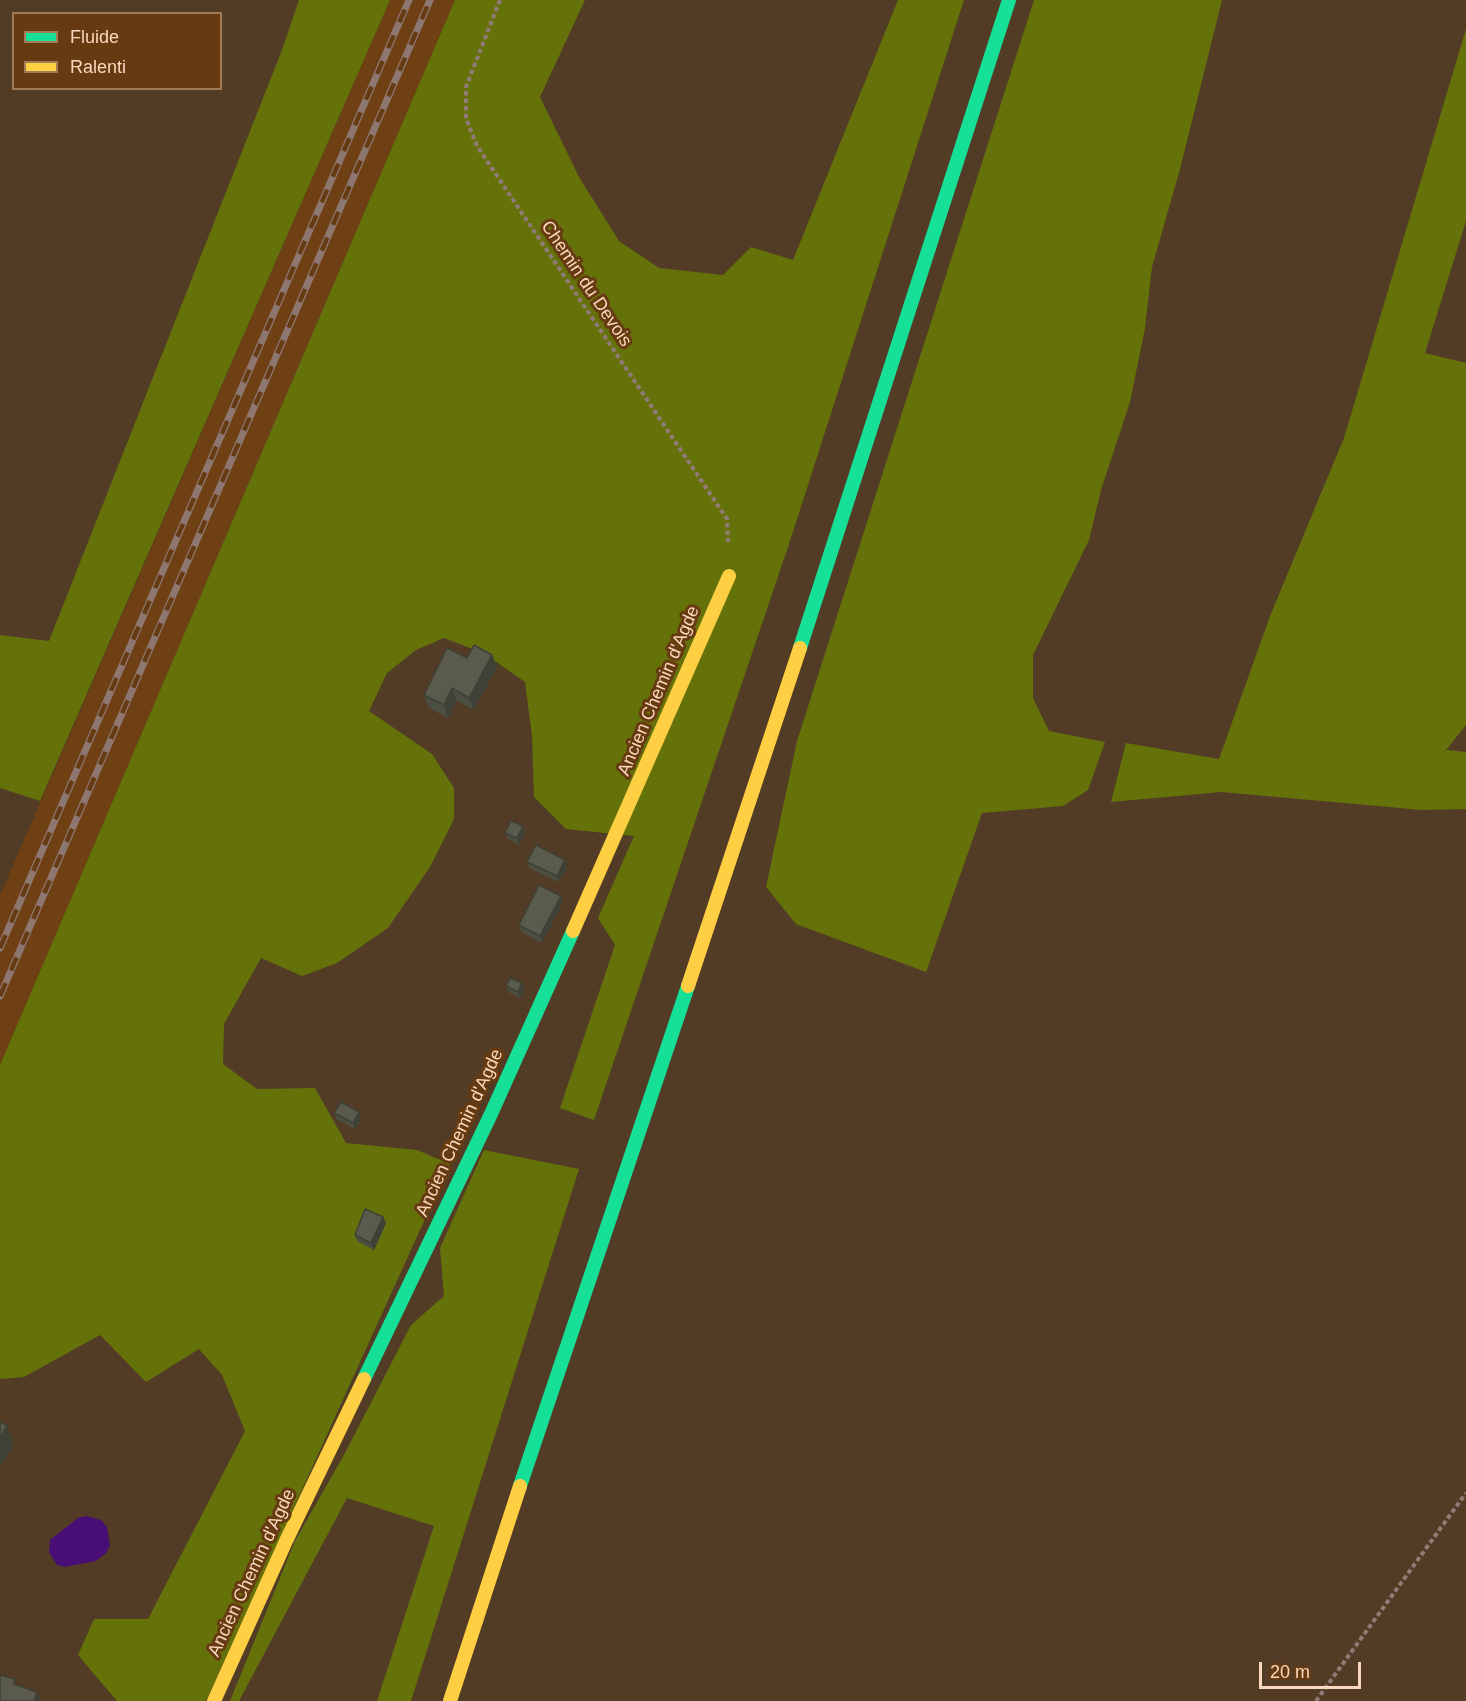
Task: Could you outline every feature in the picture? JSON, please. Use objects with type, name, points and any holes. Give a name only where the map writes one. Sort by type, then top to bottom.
[{"type":"main road","points":[[450,1701],[559,1366],[765,757],[1009,0]]},
{"type":"main road","name":"Ancien Chemin d'Agde","points":[[213,1701],[286,1541],[496,1103],[729,576]]},
{"type":"path","name":"Chemin du Devois","points":[[500,0],[466,87],[466,118],[473,137],[727,519],[729,576]]},
{"type":"path","points":[[1316,1701],[1466,1493]]},
{"type":"shaded area","points":[[390,0],[455,0],[0,1065],[0,895]]},
{"type":"shaded area","points":[[86,1516],[101,1520],[107,1527],[110,1546],[106,1553],[96,1561],[65,1567],[57,1565],[49,1552],[50,1540],[78,1518]]},
{"type":"green space","points":[[299,0],[390,0],[40,801],[0,788],[0,635],[49,641],[282,50]]},
{"type":"green space","points":[[455,0],[585,0],[540,97],[579,177],[619,241],[659,268],[723,275],[751,247],[793,260],[898,0],[964,0],[789,544],[594,1120],[560,1108],[615,945],[598,918],[634,836],[566,829],[534,797],[532,736],[525,682],[485,654],[444,638],[416,650],[387,673],[369,711],[432,754],[454,788],[454,819],[430,867],[388,928],[337,963],[302,976],[261,958],[224,1024],[223,1064],[257,1089],[315,1088],[346,1143],[417,1150],[450,1164],[206,1701],[117,1701],[78,1655],[94,1619],[148,1619],[245,1431],[222,1375],[199,1349],[146,1382],[100,1335],[24,1377],[0,1379],[0,1065]]},
{"type":"green space","points":[[1034,0],[1222,0],[1180,169],[1152,267],[1145,328],[1130,402],[1101,490],[1089,540],[1033,655],[1033,698],[1049,731],[1105,742],[1088,790],[1063,806],[982,813],[926,972],[796,924],[766,887],[797,741]]},
{"type":"green space","points":[[1466,29],[1466,221],[1425,353],[1466,363],[1466,725],[1446,750],[1466,752],[1466,809],[1422,810],[1221,792],[1111,802],[1126,743],[1219,759],[1270,616],[1344,438]]},
{"type":"green space","points":[[484,1150],[579,1169],[411,1701],[377,1701],[434,1526],[347,1498],[239,1701],[230,1701],[295,1541],[345,1453],[411,1325],[444,1296],[440,1248]]},
{"type":"building","points":[[474,645],[492,655],[469,698],[452,688],[444,705],[424,695],[447,648],[467,658]]},
{"type":"building","points":[[511,821],[523,826],[517,838],[505,833]]},
{"type":"building","points":[[536,845],[565,860],[557,876],[527,862]]},
{"type":"building","points":[[539,885],[561,896],[540,936],[519,925]]},
{"type":"building","points":[[510,978],[522,983],[518,992],[506,986]]},
{"type":"building","points":[[341,1102],[359,1112],[353,1123],[334,1113]]},
{"type":"building","points":[[365,1209],[383,1217],[371,1243],[355,1235]]},
{"type":"building","points":[[0,1422],[7,1426],[0,1438]]},
{"type":"building","points":[[0,1675],[15,1679],[14,1684],[37,1692],[34,1701],[0,1701]]},
{"type":"railway","points":[[0,948],[409,0]]},
{"type":"railway","points":[[0,996],[430,0]]},
{"type":"traffic: fast","points":[[800,648],[1009,0]]},
{"type":"traffic: fast","points":[[364,1379],[491,1114],[573,931]]},
{"type":"traffic: fast","points":[[520,1486],[688,986]]},
{"type":"traffic: slow","points":[[573,931],[729,576]]},
{"type":"traffic: slow","points":[[688,986],[800,648]]},
{"type":"traffic: slow","points":[[214,1701],[286,1541],[364,1379]]},
{"type":"traffic: slow","points":[[450,1701],[520,1486]]}]
